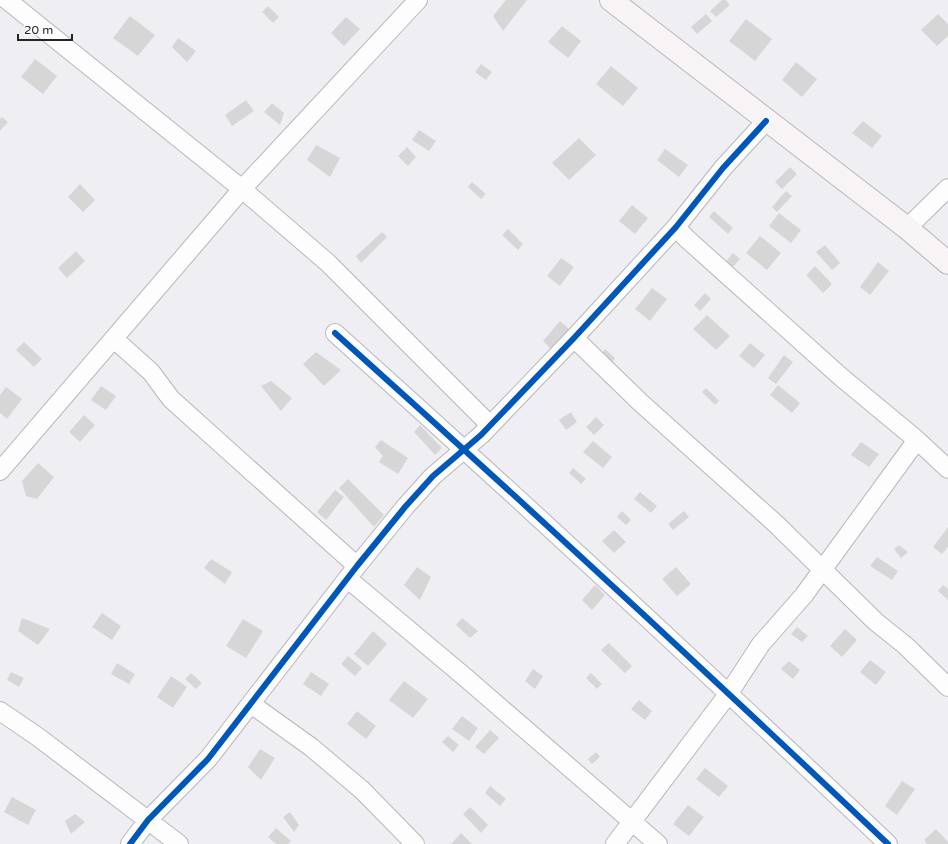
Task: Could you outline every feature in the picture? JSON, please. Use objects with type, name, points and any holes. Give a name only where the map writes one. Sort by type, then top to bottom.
[{"type":"main road","points":[[611,0],[766,121],[907,228],[948,263]]},
{"type":"street","points":[[7,0],[242,189],[328,263],[490,424]]},
{"type":"street","points":[[0,471],[242,189],[418,0]]},
{"type":"street","points":[[130,844],[148,820],[208,759],[352,573],[434,476],[465,449],[574,338],[676,227],[723,168],[766,121]]},
{"type":"street","points":[[907,228],[948,188]]},
{"type":"street","points":[[676,227],[686,238],[841,377],[917,440],[948,469]]},
{"type":"street","points":[[335,333],[465,449],[729,692],[888,844]]},
{"type":"street","points":[[574,338],[642,403],[776,524],[876,622],[906,646],[948,687]]},
{"type":"street","points":[[114,339],[151,372],[171,399],[352,573],[466,678],[658,844]]},
{"type":"street","points":[[615,844],[729,692],[761,644],[783,620],[822,570],[917,440]]},
{"type":"street","points":[[251,704],[311,746],[362,790],[416,844]]},
{"type":"street","points":[[0,711],[38,737],[179,844]]},
{"type":"building","points":[[506,0],[527,0],[503,31],[493,16]]},
{"type":"building","points":[[722,0],[726,0],[730,5],[716,17],[710,11]]},
{"type":"building","points":[[268,6],[279,17],[273,23],[262,12]]},
{"type":"building","points":[[706,14],[712,21],[697,34],[691,27]]},
{"type":"building","points":[[938,14],[948,24],[948,36],[937,46],[921,30]]},
{"type":"building","points":[[130,16],[155,35],[138,56],[113,38]]},
{"type":"building","points":[[346,17],[360,29],[344,46],[331,33]]},
{"type":"building","points":[[746,19],[772,39],[755,61],[729,41]]},
{"type":"building","points":[[562,26],[581,41],[568,58],[548,42]]},
{"type":"building","points":[[178,38],[196,51],[187,62],[172,47]]},
{"type":"building","points":[[35,59],[57,76],[43,94],[21,77]]},
{"type":"building","points":[[796,62],[817,79],[802,97],[782,80]]},
{"type":"building","points":[[481,64],[492,72],[486,80],[475,72]]},
{"type":"building","points":[[611,66],[638,88],[623,106],[596,84]]},
{"type":"building","points":[[246,100],[254,111],[232,126],[225,115]]},
{"type":"building","points":[[272,103],[284,113],[280,125],[264,112]]},
{"type":"building","points":[[2,117],[8,122],[0,131],[0,119]]},
{"type":"building","points":[[863,121],[882,136],[872,148],[852,133]]},
{"type":"building","points":[[419,130],[436,141],[429,151],[412,140]]},
{"type":"building","points":[[579,138],[596,155],[569,180],[552,163]]},
{"type":"building","points":[[316,145],[340,158],[330,177],[307,160]]},
{"type":"building","points":[[407,147],[416,157],[408,166],[398,156]]},
{"type":"building","points":[[665,149],[688,165],[679,177],[657,160]]},
{"type":"building","points":[[790,167],[797,174],[782,189],[775,182]]},
{"type":"building","points":[[472,182],[486,194],[481,199],[468,187]]},
{"type":"building","points":[[80,184],[95,200],[83,212],[68,197]]},
{"type":"building","points":[[786,191],[792,196],[777,212],[772,207]]},
{"type":"building","points":[[632,205],[648,218],[635,234],[619,221]]},
{"type":"building","points":[[714,211],[733,228],[728,234],[709,217]]},
{"type":"building","points":[[779,213],[801,230],[791,243],[769,226]]},
{"type":"building","points":[[508,229],[523,244],[518,250],[502,235]]},
{"type":"building","points":[[382,232],[387,237],[361,263],[356,256]]},
{"type":"building","points":[[760,236],[781,253],[767,270],[746,253]]},
{"type":"building","points":[[825,245],[840,263],[832,270],[816,252]]},
{"type":"building","points":[[76,251],[85,261],[67,278],[58,268]]},
{"type":"building","points":[[733,253],[740,259],[730,270],[724,264]]},
{"type":"building","points":[[561,258],[574,267],[560,286],[547,276]]},
{"type":"building","points":[[878,262],[889,271],[870,295],[860,287]]},
{"type":"building","points":[[815,266],[832,284],[823,293],[806,275]]},
{"type":"building","points":[[652,288],[667,299],[650,321],[635,309]]},
{"type":"building","points":[[705,293],[711,299],[700,311],[694,305]]},
{"type":"building","points":[[707,315],[730,336],[716,350],[693,329]]},
{"type":"building","points":[[560,321],[570,330],[552,350],[543,341]]},
{"type":"building","points":[[24,342],[42,359],[34,367],[16,350]]},
{"type":"building","points":[[750,343],[765,355],[754,368],[739,356]]},
{"type":"building","points":[[605,349],[615,358],[611,364],[601,355]]},
{"type":"building","points":[[316,352],[341,370],[324,386],[303,364]]},
{"type":"building","points":[[784,355],[793,362],[776,384],[768,378]]},
{"type":"building","points":[[271,381],[292,398],[281,411],[261,386]]},
{"type":"building","points":[[778,385],[800,403],[792,413],[770,395]]},
{"type":"building","points":[[101,386],[116,396],[106,410],[91,400]]},
{"type":"building","points":[[6,387],[22,399],[7,419],[0,413],[0,395]]},
{"type":"building","points":[[706,388],[719,401],[715,405],[702,392]]},
{"type":"building","points":[[571,412],[577,422],[566,430],[559,420]]},
{"type":"building","points":[[84,415],[95,425],[80,442],[69,432]]},
{"type":"building","points":[[596,417],[604,425],[594,435],[586,427]]},
{"type":"building","points":[[420,425],[442,448],[435,455],[414,432]]},
{"type":"building","points":[[381,440],[408,458],[398,474],[379,462],[383,456],[375,447]]},
{"type":"building","points":[[593,441],[612,457],[603,468],[583,452]]},
{"type":"building","points":[[861,442],[879,454],[869,467],[851,455]]},
{"type":"building","points":[[38,463],[54,477],[37,499],[26,496],[22,481]]},
{"type":"building","points":[[573,468],[586,479],[581,484],[569,473]]},
{"type":"building","points":[[348,479],[384,515],[374,527],[339,488]]},
{"type":"building","points":[[335,490],[344,497],[326,520],[317,512]]},
{"type":"building","points":[[640,492],[657,506],[651,513],[634,499]]},
{"type":"building","points":[[622,511],[631,520],[626,525],[617,517]]},
{"type":"building","points":[[684,511],[689,517],[673,530],[668,524]]},
{"type":"building","points":[[948,527],[948,547],[942,554],[933,547]]},
{"type":"building","points":[[614,530],[626,542],[614,553],[602,541]]},
{"type":"building","points":[[899,545],[908,552],[901,558],[894,549]]},
{"type":"building","points":[[877,557],[898,571],[892,580],[870,566]]},
{"type":"building","points":[[211,559],[232,572],[225,584],[204,568]]},
{"type":"building","points":[[417,567],[431,577],[420,600],[404,585]]},
{"type":"building","points":[[676,567],[691,584],[677,596],[662,579]]},
{"type":"building","points":[[595,585],[605,595],[592,610],[582,600]]},
{"type":"building","points":[[943,585],[948,589],[948,600],[938,591]]},
{"type":"building","points":[[102,613],[121,626],[112,640],[92,627]]},
{"type":"building","points":[[22,618],[50,629],[38,645],[18,631]]},
{"type":"building","points":[[462,618],[478,631],[470,638],[456,625]]},
{"type":"building","points":[[243,619],[263,631],[246,658],[226,646]]},
{"type":"building","points":[[797,627],[808,636],[802,642],[791,634]]},
{"type":"building","points":[[845,629],[857,640],[842,657],[830,646]]},
{"type":"building","points":[[373,631],[387,644],[368,666],[354,654]]},
{"type":"building","points":[[609,643],[632,666],[625,673],[601,650]]},
{"type":"building","points":[[348,656],[362,668],[355,676],[341,664]]},
{"type":"building","points":[[870,660],[886,672],[876,685],[860,672]]},
{"type":"building","points":[[789,661],[800,670],[793,679],[781,669]]},
{"type":"building","points":[[117,663],[135,674],[129,684],[111,674]]},
{"type":"building","points":[[533,669],[543,676],[535,689],[525,681]]},
{"type":"building","points":[[11,672],[24,678],[19,687],[7,680]]},
{"type":"building","points":[[311,672],[329,684],[321,696],[303,684]]},
{"type":"building","points":[[191,673],[202,683],[196,689],[185,679]]},
{"type":"building","points":[[591,673],[602,684],[597,689],[586,678]]},
{"type":"building","points":[[171,676],[187,687],[173,708],[157,697]]},
{"type":"building","points":[[404,681],[428,699],[413,718],[389,700]]},
{"type":"building","points":[[639,700],[652,711],[645,720],[631,709]]},
{"type":"building","points":[[357,711],[376,726],[366,739],[347,724]]},
{"type":"building","points":[[462,716],[478,728],[469,741],[452,729]]},
{"type":"building","points":[[490,730],[499,738],[484,754],[475,747]]},
{"type":"building","points":[[448,736],[459,745],[453,752],[442,742]]},
{"type":"building","points":[[260,749],[275,758],[261,780],[248,767]]},
{"type":"building","points":[[596,752],[600,757],[592,764],[588,759]]},
{"type":"building","points":[[705,768],[728,786],[719,797],[696,779]]},
{"type":"building","points":[[902,781],[915,789],[897,815],[885,806]]},
{"type":"building","points":[[490,786],[506,799],[500,806],[485,793]]},
{"type":"building","points":[[12,797],[36,810],[28,825],[4,812]]},
{"type":"building","points":[[688,805],[704,817],[689,836],[673,824]]},
{"type":"building","points":[[470,807],[488,825],[481,833],[463,814]]},
{"type":"building","points":[[290,812],[299,825],[294,832],[283,817]]},
{"type":"building","points":[[75,814],[85,822],[71,834],[65,821]]},
{"type":"building","points":[[276,828],[291,841],[288,844],[276,844],[268,837]]},
{"type":"building","points":[[936,829],[948,842],[948,844],[927,844],[924,840]]},
{"type":"building","points":[[461,833],[472,844],[451,844]]},
{"type":"cycle path","points":[[130,844],[148,820],[208,759],[357,566],[405,507],[433,476],[481,435],[574,338],[676,227],[723,168],[766,121]]},
{"type":"cycle path","points":[[335,333],[475,459],[888,844]]}]
